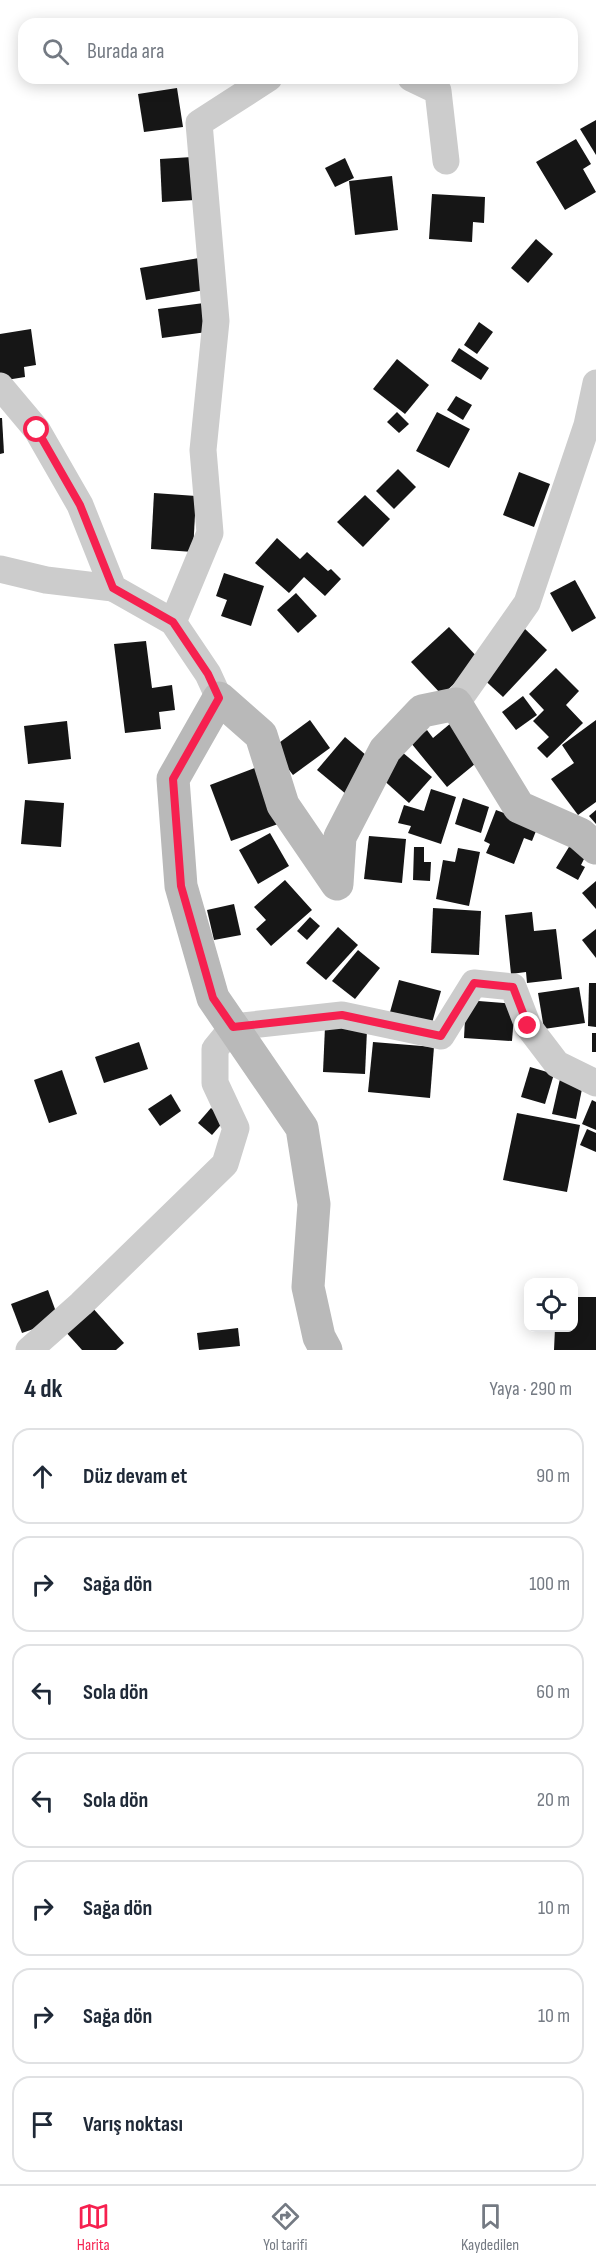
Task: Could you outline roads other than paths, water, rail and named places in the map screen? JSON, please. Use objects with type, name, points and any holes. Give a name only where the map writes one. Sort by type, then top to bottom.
[{"type":"street","points":[[173,622],[210,532],[203,450],[216,321],[199,123],[260,84]]},
{"type":"street","points":[[423,84],[438,91],[446,161]]},
{"type":"street","points":[[0,569],[46,580],[113,588],[173,622],[208,674],[219,698],[261,735],[283,805],[338,884],[340,837],[385,750],[422,711],[456,704],[526,603],[587,425],[596,383]]},
{"type":"street","points":[[0,386],[37,430],[80,505],[113,588]]},
{"type":"street","points":[[219,698],[173,779],[181,886],[213,998],[303,1128],[314,1204],[308,1287],[320,1337],[326,1350]]},
{"type":"street","points":[[456,704],[519,807],[580,834],[596,848]]},
{"type":"street","points":[[29,1350],[81,1304],[225,1164],[236,1128],[215,1083],[215,1049],[233,1027],[342,1015],[441,1036],[474,983],[513,987],[528,1026],[557,1064],[596,1083]]}]
